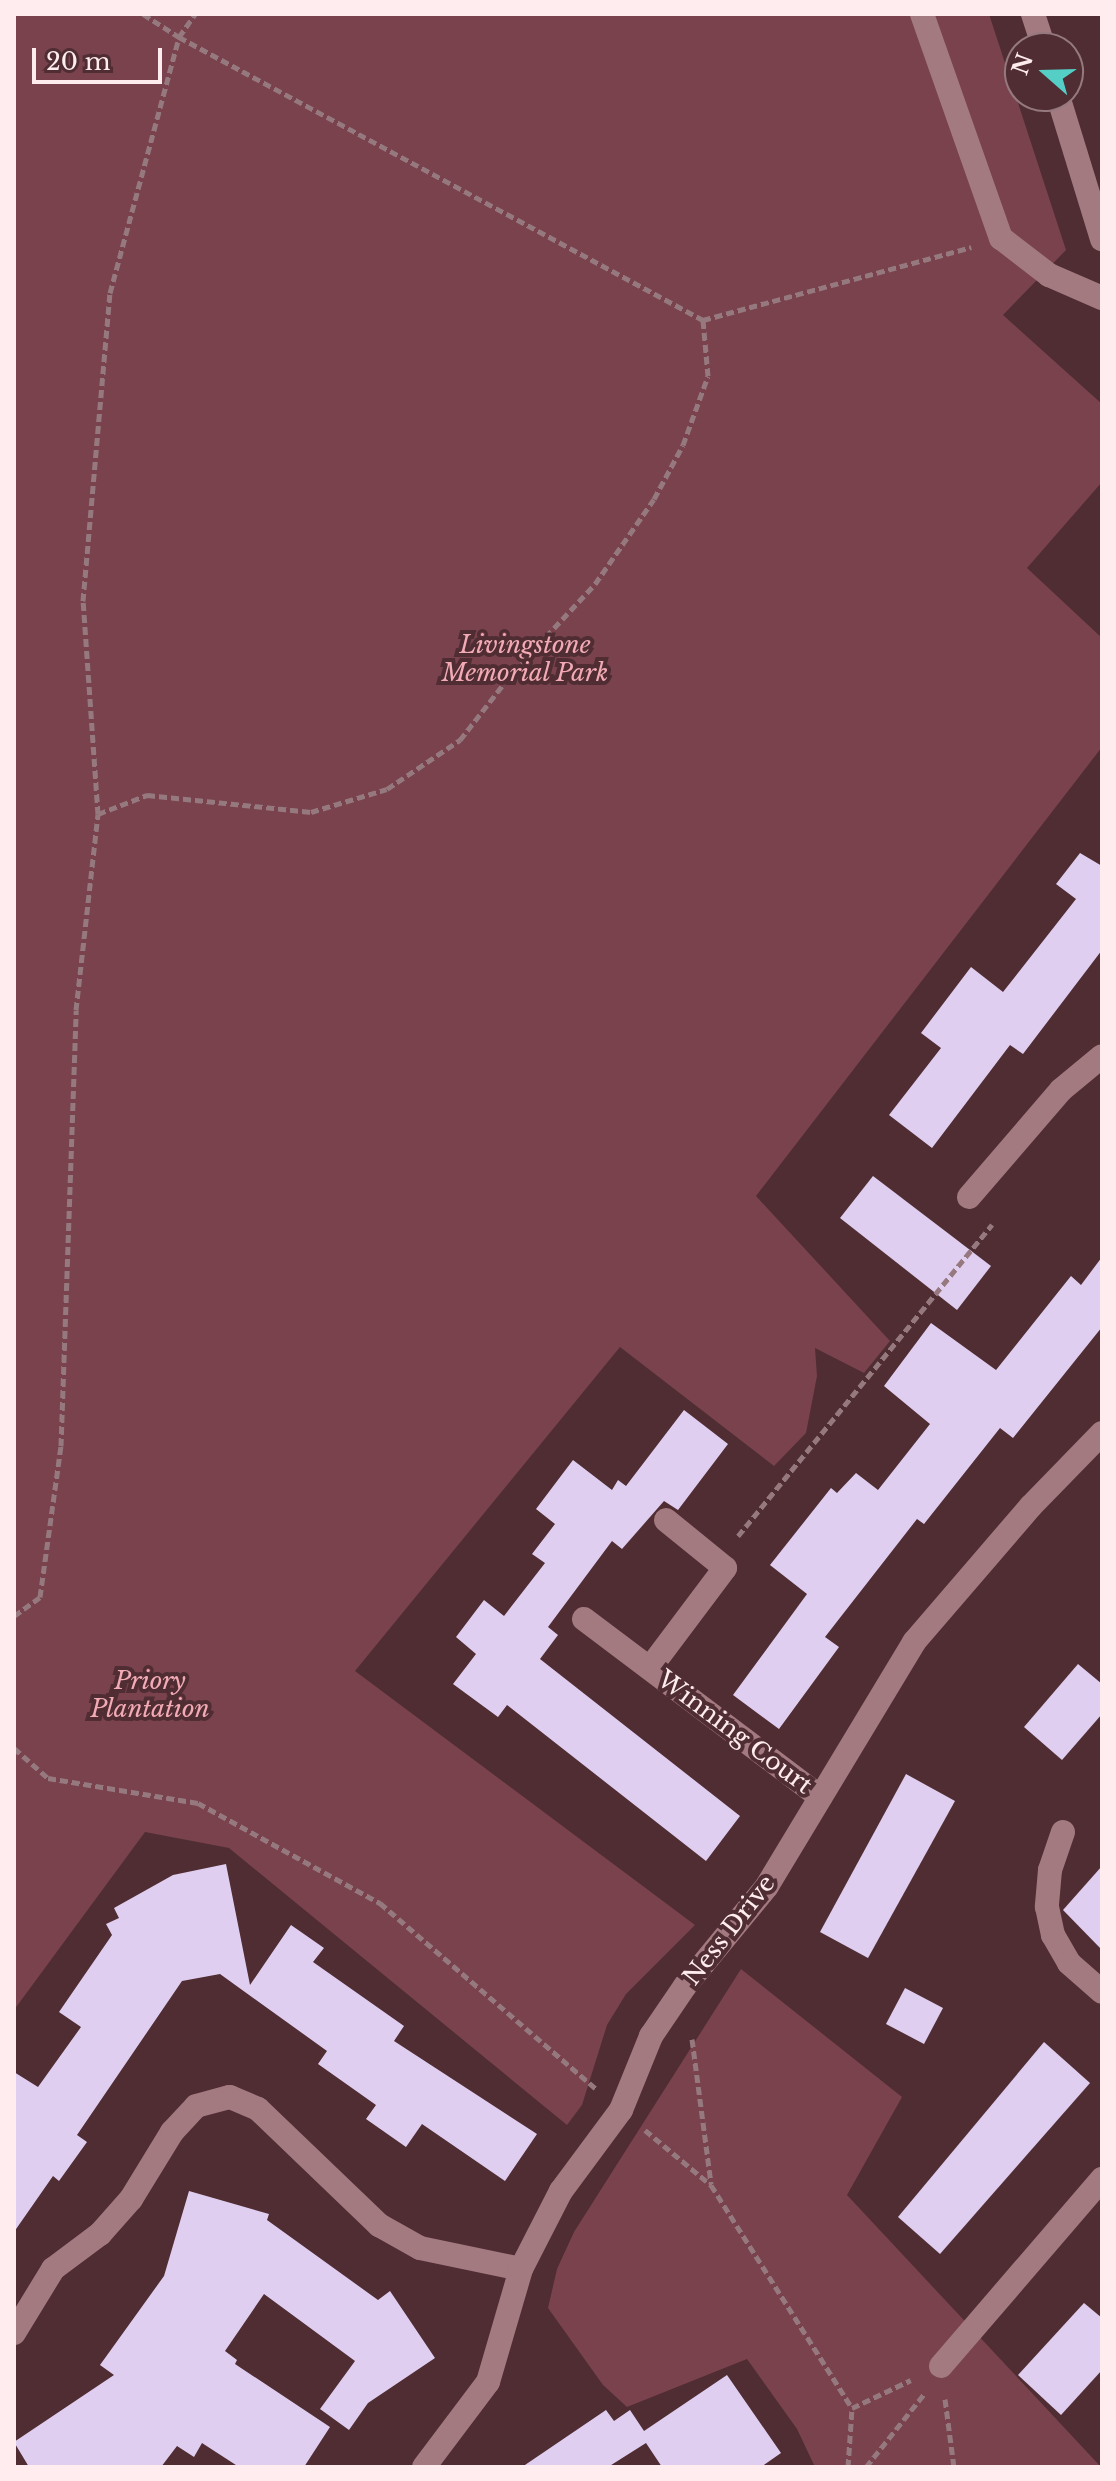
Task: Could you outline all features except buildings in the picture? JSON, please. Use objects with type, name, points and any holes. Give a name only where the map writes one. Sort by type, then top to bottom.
[{"type":"street","points":[[922,14],[1001,238],[1049,275],[1102,298]]},
{"type":"street","points":[[1063,112],[1102,239]]},
{"type":"street","points":[[969,1197],[1061,1090],[1102,1056]]},
{"type":"street","name":"Ness Drive","points":[[424,2467],[488,2382],[521,2269],[561,2191],[621,2110],[651,2036],[685,1986],[767,1886],[914,1642],[1031,1506],[1102,1433]]},
{"type":"street","points":[[666,1520],[717,1561]]},
{"type":"street","name":"Winning Court","points":[[650,1668],[725,1568],[717,1561]]},
{"type":"street","name":"Winning Court","points":[[584,1619],[820,1797]]},
{"type":"street","points":[[1063,1832],[1050,1870],[1047,1907],[1053,1935],[1069,1963],[1102,1992]]},
{"type":"street","points":[[14,2333],[53,2269],[100,2234],[131,2199],[172,2132],[196,2106],[230,2097],[258,2109],[379,2225],[420,2248],[521,2269]]},
{"type":"street","points":[[941,2366],[1102,2179]]},
{"type":"path","points":[[143,14],[179,37],[703,320],[1001,238]]},
{"type":"path","points":[[14,1616],[40,1597],[61,1446],[76,1010],[98,814],[83,601],[110,293],[179,37],[195,14]]},
{"type":"path","points":[[98,814],[147,795],[311,812],[387,789],[460,740],[513,672],[595,584],[654,499],[683,445],[708,376],[703,320]]},
{"type":"path","points":[[717,1561],[995,1221],[969,1197]]},
{"type":"path","points":[[14,1748],[48,1778],[198,1803],[380,1903],[711,2185],[852,2408],[848,2467]]},
{"type":"path","points":[[685,1986],[711,2185]]},
{"type":"path","points":[[852,2408],[941,2366]]},
{"type":"path","points":[[866,2467],[941,2366]]},
{"type":"path","points":[[941,2366],[954,2467]]},
{"type":"green space","name":"Livingstone Memorial Park","points":[[14,14],[989,14],[1004,60],[1004,112],[1021,112],[1066,250],[1003,315],[1102,404],[1102,482],[1027,568],[1102,638],[1102,747],[756,1196],[890,1341],[864,1373],[815,1348],[817,1376],[806,1433],[774,1466],[620,1347],[355,1671],[695,1925],[626,1994],[607,2025],[582,2105],[567,2125],[229,1848],[145,1832],[14,2010]]},
{"type":"green space","points":[[741,1969],[902,2097],[847,2195],[1101,2467],[815,2467],[797,2429],[747,2359],[627,2407],[603,2385],[548,2308],[557,2269],[574,2232]]},
{"type":"park label","name":"Priory Plantation","points":[[150,1695]]}]
